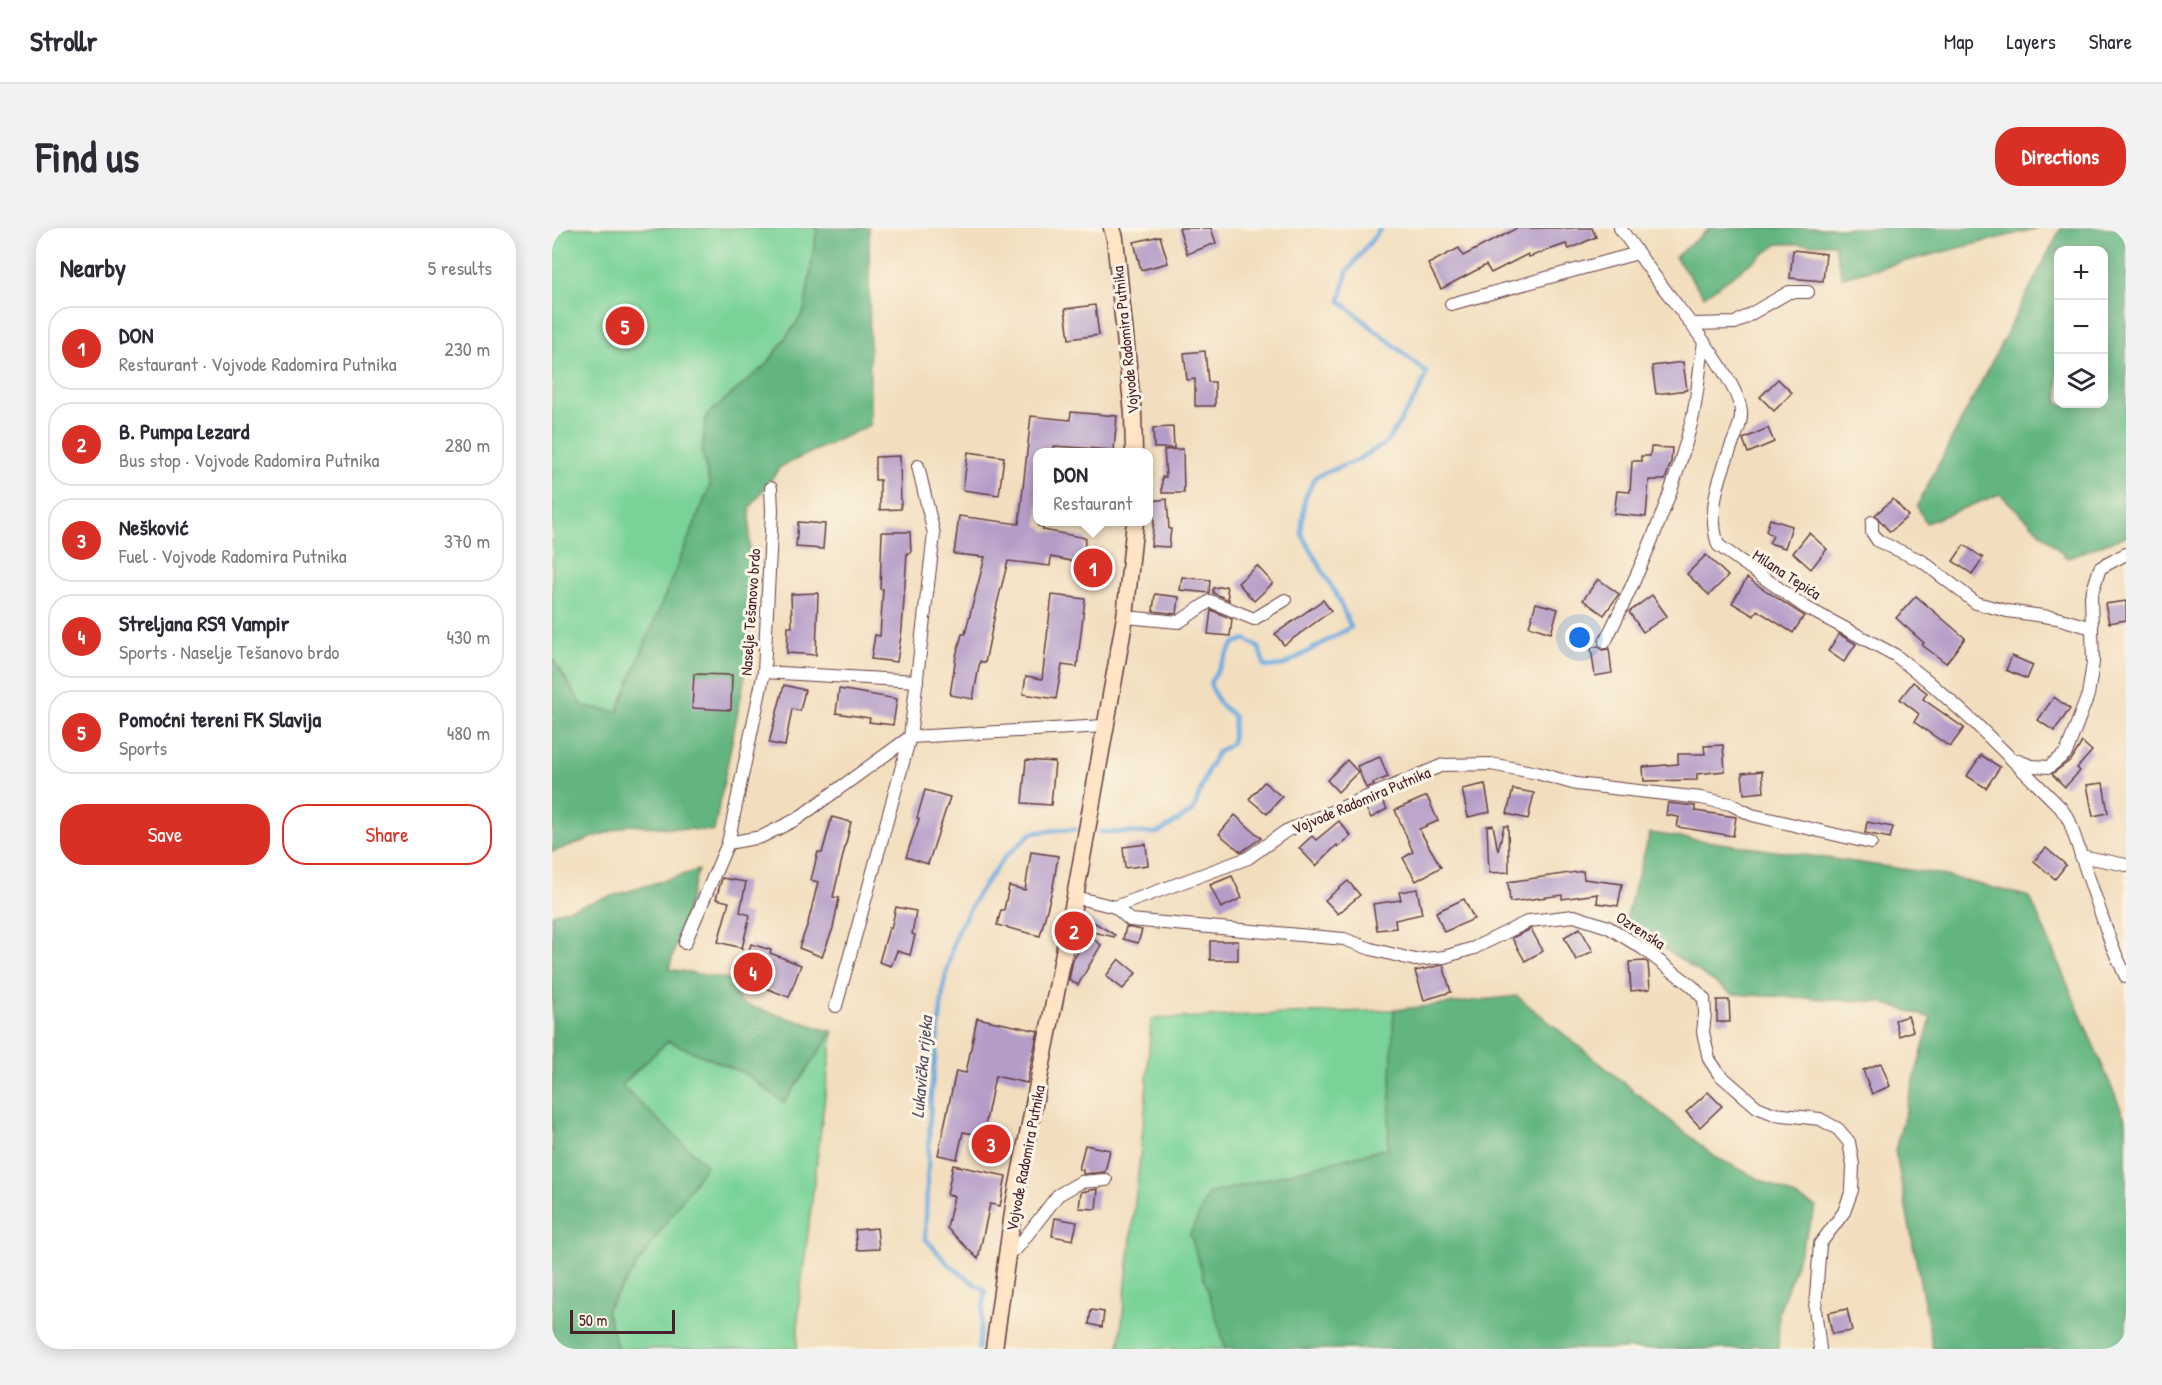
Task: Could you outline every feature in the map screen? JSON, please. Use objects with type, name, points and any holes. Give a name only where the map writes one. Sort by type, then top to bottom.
[{"type":"main road","name":"Vojvode Radomira Putnika","points":[[1112,228],[1133,414],[1134,448]]},
{"type":"main road","name":"Vojvode Radomira Putnika","points":[[994,1349],[1014,1205],[1076,897],[1104,726],[1125,617],[1135,526]]},
{"type":"street","name":"Milana Tepića","points":[[1620,228],[1692,324],[1737,393],[1741,411],[1739,425],[1718,482],[1713,508],[1718,545],[1804,607],[1895,655],[1936,688],[2060,807],[2069,820],[2112,946],[2126,977]]},
{"type":"street","points":[[1451,304],[1638,253]]},
{"type":"street","points":[[1692,324],[1735,323],[1789,292],[1808,292]]},
{"type":"street","points":[[1605,642],[1630,590],[1673,484],[1692,418],[1704,343]]},
{"type":"street","points":[[836,1006],[910,737],[934,534],[918,466]]},
{"type":"street","name":"Naselje Tešanovo brdo","points":[[685,943],[729,843],[764,672],[772,511],[771,488]]},
{"type":"street","points":[[1872,522],[1872,532],[1878,541],[1922,561],[1976,603],[2007,611],[2057,618],[2092,628]]},
{"type":"street","name":"Milana Tepića","points":[[2012,759],[2032,766],[2049,767],[2066,753],[2088,696],[2093,663],[2091,596],[2100,568],[2126,554]]},
{"type":"street","points":[[1125,617],[1179,622],[1210,601],[1254,619],[1285,600]]},
{"type":"street","points":[[764,672],[916,681]]},
{"type":"street","points":[[729,843],[761,837],[797,819],[910,737],[1104,726]]},
{"type":"street","name":"Vojvode Radomira Putnika","points":[[1115,907],[1248,858],[1286,831],[1443,765],[1491,764],[1576,784],[1701,798],[1730,804],[1752,815],[1871,843]]},
{"type":"street","points":[[2081,856],[2126,865]]},
{"type":"street","points":[[1076,897],[1115,907]]},
{"type":"street","name":"Ozrenska","points":[[1115,907],[1130,920],[1344,939],[1371,949],[1416,960],[1444,957],[1474,948],[1529,921],[1574,916],[1608,927],[1675,973],[1704,999],[1703,1032],[1709,1059],[1719,1074],[1757,1107],[1774,1114],[1820,1119],[1838,1129],[1849,1142],[1853,1165],[1852,1190],[1845,1212],[1820,1244],[1815,1309],[1820,1349]]},
{"type":"street","points":[[1008,1253],[1017,1248],[1058,1195],[1081,1182],[1106,1180]]},
{"type":"green space","points":[[552,228],[815,228],[817,230],[804,312],[766,365],[706,416],[702,451],[710,486],[617,712],[583,706],[552,658]]},
{"type":"green space","points":[[815,228],[869,228],[870,425],[780,467],[750,508],[748,661],[714,831],[629,825],[552,852],[552,658],[583,706],[617,712],[710,486],[702,451],[706,416],[768,363],[804,312],[817,230]]},
{"type":"green space","points":[[1710,228],[2039,228],[1842,277],[1834,244],[1778,244],[1704,296],[1675,257]]},
{"type":"green space","points":[[2061,228],[2126,228],[2126,536],[2067,558],[2000,494],[1926,523],[1917,506]]},
{"type":"green space","points":[[1650,833],[1938,874],[2030,897],[2126,1121],[2126,1349],[1933,1349],[1895,1150],[1931,1018],[1880,1002],[1732,994],[1625,922]]},
{"type":"green space","points":[[698,870],[669,969],[733,980],[740,1003],[833,1032],[784,1103],[746,1074],[668,1041],[621,1085],[706,1165],[606,1310],[618,1349],[552,1349],[552,914]]},
{"type":"green space","points":[[1517,996],[1715,1157],[1816,1207],[1779,1312],[1778,1349],[1752,1345],[1751,1349],[1226,1349],[1190,1234],[1208,1194],[1388,1148],[1394,1010]]},
{"type":"green space","points":[[1394,1010],[1388,1148],[1208,1195],[1191,1234],[1226,1349],[1119,1349],[1145,1111],[1151,1019]]},
{"type":"green space","points":[[833,1032],[799,1303],[797,1349],[618,1349],[606,1310],[706,1165],[621,1086],[668,1041],[746,1074],[784,1102]]},
{"type":"building","points":[[1179,228],[1211,228],[1216,243],[1187,254]]},
{"type":"building","points":[[1517,228],[1592,228],[1596,237],[1569,249],[1566,244],[1529,257],[1528,254],[1491,273],[1486,265],[1441,289],[1428,264],[1459,248],[1463,256]]},
{"type":"building","points":[[1160,236],[1168,263],[1141,270],[1134,242]]},
{"type":"building","points":[[1793,250],[1826,254],[1823,281],[1790,278]]},
{"type":"building","points":[[1095,305],[1099,335],[1069,339],[1065,309]]},
{"type":"building","points":[[1205,351],[1208,382],[1215,382],[1215,406],[1195,406],[1195,379],[1187,380],[1184,353]]},
{"type":"building","points":[[1683,362],[1687,390],[1656,394],[1652,366]]},
{"type":"building","points":[[1778,379],[1792,393],[1774,411],[1760,397]]},
{"type":"building","points":[[1071,412],[1117,416],[1114,448],[1054,446],[1054,448],[1033,448],[1033,526],[1086,538],[1081,563],[1051,557],[1050,566],[1008,561],[985,663],[980,661],[973,699],[950,695],[956,656],[962,634],[965,634],[985,557],[954,554],[959,516],[1019,524],[1031,416],[1070,420]]},
{"type":"building","points":[[1173,427],[1174,448],[1154,448],[1153,428]]},
{"type":"building","points":[[1768,428],[1774,442],[1748,453],[1743,439]]},
{"type":"building","points":[[1651,447],[1672,448],[1671,462],[1665,480],[1649,480],[1646,517],[1614,514],[1617,491],[1630,492],[1632,461],[1641,461],[1641,456],[1650,456]]},
{"type":"building","points":[[1183,449],[1184,493],[1162,493],[1162,477],[1166,477],[1164,450]]},
{"type":"building","points":[[968,452],[1004,457],[999,495],[963,490]]},
{"type":"building","points":[[900,456],[901,509],[880,510],[880,480],[875,480],[875,457]]},
{"type":"building","points":[[1167,499],[1169,529],[1171,529],[1169,547],[1151,546],[1154,521],[1153,501]]},
{"type":"building","points":[[1893,499],[1908,516],[1890,532],[1875,515]]},
{"type":"building","points":[[1770,519],[1792,526],[1785,548],[1769,543],[1773,536],[1766,531]]},
{"type":"building","points":[[798,522],[825,524],[823,549],[796,547]]},
{"type":"building","points":[[882,532],[910,532],[911,553],[907,553],[902,629],[897,662],[871,659],[875,635],[880,636],[883,589],[880,589]]},
{"type":"building","points":[[1809,533],[1827,549],[1811,569],[1793,553]]},
{"type":"building","points":[[1964,545],[1983,558],[1972,574],[1953,561]]},
{"type":"building","points":[[1706,555],[1728,576],[1709,595],[1687,574]]},
{"type":"building","points":[[1088,562],[1103,563],[1102,574],[1087,572]]},
{"type":"building","points":[[1257,566],[1273,583],[1254,601],[1238,583]]},
{"type":"building","points":[[1182,577],[1210,580],[1209,593],[1180,590]]},
{"type":"building","points":[[1747,578],[1804,616],[1793,633],[1757,610],[1754,616],[1732,603]]},
{"type":"building","points":[[1598,579],[1619,594],[1604,615],[1583,600]]},
{"type":"building","points":[[1226,586],[1229,600],[1213,593],[1213,588]]},
{"type":"building","points":[[818,593],[816,655],[787,653],[788,627],[792,627],[791,594]]},
{"type":"building","points":[[1155,594],[1179,597],[1177,614],[1153,611]]},
{"type":"building","points":[[1052,595],[1085,599],[1077,667],[1062,665],[1056,699],[1023,694],[1026,676],[1042,679]]},
{"type":"building","points":[[1652,595],[1667,616],[1643,632],[1629,612]]},
{"type":"building","points":[[1916,596],[1965,638],[1946,663],[1922,645],[1924,643],[1896,618]]},
{"type":"building","points":[[1323,600],[1331,611],[1284,645],[1275,634]]},
{"type":"building","points":[[2126,601],[2126,620],[2109,623],[2105,604]]},
{"type":"building","points":[[1536,603],[1558,609],[1551,633],[1529,626]]},
{"type":"building","points":[[1211,610],[1232,619],[1230,636],[1208,634]]},
{"type":"building","points":[[1839,634],[1856,644],[1844,662],[1828,651]]},
{"type":"building","points":[[1598,646],[1602,650],[1609,649],[1612,673],[1595,676],[1591,648]]},
{"type":"building","points":[[2012,656],[2033,665],[2027,679],[2006,670]]},
{"type":"building","points":[[694,674],[732,675],[731,710],[692,708]]},
{"type":"building","points":[[1913,682],[1927,693],[1923,699],[1964,728],[1950,747],[1914,722],[1919,714],[1900,699]]},
{"type":"building","points":[[784,685],[805,690],[800,711],[792,709],[785,746],[769,743]]},
{"type":"building","points":[[839,689],[897,699],[893,725],[869,722],[870,718],[836,713]]},
{"type":"building","points":[[2054,697],[2070,709],[2054,731],[2038,720]]},
{"type":"building","points":[[2082,742],[2092,751],[2077,768],[2080,771],[2065,787],[2052,774],[2072,759]]},
{"type":"building","points":[[1723,745],[1725,771],[1697,774],[1697,780],[1644,781],[1643,767],[1678,764],[1678,754],[1705,754],[1704,746]]},
{"type":"building","points":[[1981,755],[2000,767],[1986,788],[1967,776]]},
{"type":"building","points":[[1380,757],[1388,777],[1366,788],[1357,766]]},
{"type":"building","points":[[1026,760],[1055,762],[1051,805],[1022,803]]},
{"type":"building","points":[[1347,760],[1358,772],[1338,792],[1327,780]]},
{"type":"building","points":[[1762,771],[1764,792],[1744,794],[1742,773]]},
{"type":"building","points":[[1264,782],[1282,797],[1267,814],[1249,799]]},
{"type":"building","points":[[2103,783],[2108,813],[2093,816],[2087,785]]},
{"type":"building","points":[[1485,784],[1490,812],[1468,817],[1462,789]]},
{"type":"building","points":[[1513,789],[1534,793],[1528,819],[1507,814]]},
{"type":"building","points":[[925,790],[950,797],[928,864],[906,857],[919,819],[917,818]]},
{"type":"building","points":[[1427,796],[1438,821],[1419,829],[1441,867],[1416,881],[1403,858],[1413,852],[1395,810]]},
{"type":"building","points":[[1382,800],[1387,809],[1371,818],[1365,807]]},
{"type":"building","points":[[1668,803],[1695,806],[1695,811],[1736,817],[1733,836],[1677,827],[1679,817],[1666,815]]},
{"type":"building","points":[[1235,815],[1261,838],[1241,852],[1219,834]]},
{"type":"building","points":[[832,817],[851,822],[833,897],[839,898],[833,928],[822,957],[799,948],[818,882],[811,880],[818,852],[822,853]]},
{"type":"building","points":[[1339,821],[1351,836],[1338,847],[1337,845],[1316,866],[1299,848],[1312,836],[1316,840]]},
{"type":"building","points":[[1867,822],[1893,827],[1890,838],[1865,833]]},
{"type":"building","points":[[1493,825],[1498,851],[1504,826],[1508,826],[1509,872],[1489,873],[1487,826]]},
{"type":"building","points":[[1146,844],[1148,865],[1125,868],[1123,847]]},
{"type":"building","points":[[2046,848],[2066,865],[2055,879],[2034,861]]},
{"type":"building","points":[[1031,852],[1058,856],[1053,887],[1040,936],[997,925],[1001,910],[1004,910],[1009,886],[1025,890]]},
{"type":"building","points":[[1583,871],[1584,879],[1622,884],[1618,906],[1597,903],[1598,894],[1562,899],[1562,895],[1510,902],[1508,882]]},
{"type":"building","points":[[1232,876],[1242,898],[1221,908],[1210,885]]},
{"type":"building","points":[[722,878],[746,882],[740,912],[750,915],[742,948],[718,942],[729,902],[716,899]]},
{"type":"building","points":[[1348,881],[1360,895],[1338,914],[1325,900]]},
{"type":"building","points":[[1417,889],[1422,914],[1395,920],[1396,928],[1377,930],[1373,904],[1401,900],[1399,892]]},
{"type":"building","points":[[1464,899],[1474,919],[1444,932],[1436,912]]},
{"type":"building","points":[[896,907],[916,911],[912,934],[915,935],[910,955],[897,951],[891,966],[879,962]]},
{"type":"building","points":[[1087,918],[1115,935],[1114,937],[1081,929]]},
{"type":"building","points":[[1126,927],[1142,930],[1138,943],[1123,939]]},
{"type":"building","points":[[1580,928],[1593,951],[1576,960],[1564,937]]},
{"type":"building","points":[[1531,929],[1543,951],[1525,961],[1512,938]]},
{"type":"building","points":[[1088,935],[1101,945],[1078,985],[1069,980],[1073,960]]},
{"type":"building","points":[[1210,941],[1238,941],[1238,960],[1210,960]]},
{"type":"building","points":[[751,944],[771,950],[770,953],[801,965],[789,997],[760,986],[759,989],[739,983]]},
{"type":"building","points":[[1119,959],[1136,973],[1123,989],[1106,976]]},
{"type":"building","points":[[1645,961],[1648,963],[1650,989],[1631,991],[1629,962]]},
{"type":"building","points":[[1443,965],[1451,992],[1424,1000],[1415,971]]},
{"type":"building","points":[[1717,1000],[1729,1000],[1730,1022],[1717,1022]]},
{"type":"building","points":[[1908,1016],[1913,1031],[1899,1036],[1895,1020]]},
{"type":"building","points":[[977,1018],[1038,1031],[1027,1083],[995,1076],[983,1136],[963,1132],[957,1159],[938,1155],[956,1071],[966,1073]]},
{"type":"building","points":[[1881,1063],[1890,1086],[1872,1094],[1863,1070]]},
{"type":"building","points":[[1708,1092],[1722,1106],[1700,1127],[1686,1112]]},
{"type":"building","points":[[1085,1145],[1110,1150],[1105,1172],[1083,1174],[1083,1170],[1079,1169]]},
{"type":"building","points":[[953,1165],[1006,1176],[1000,1206],[990,1204],[978,1259],[947,1228],[954,1196],[947,1195]]},
{"type":"building","points":[[1098,1189],[1096,1209],[1079,1208],[1081,1192]]},
{"type":"building","points":[[1055,1218],[1077,1222],[1073,1240],[1052,1236]]},
{"type":"building","points":[[877,1228],[879,1249],[857,1250],[855,1230]]},
{"type":"building","points":[[1847,1309],[1852,1331],[1832,1334],[1828,1313]]},
{"type":"building","points":[[1091,1310],[1104,1312],[1102,1327],[1089,1324]]},
{"type":"waterway","name":"Lukavička rijeka","points":[[1100,832],[1158,833],[1193,811],[1208,770],[1217,753],[1232,743],[1234,717],[1218,702],[1210,683],[1234,643],[1246,639],[1259,648],[1265,667],[1284,665],[1351,627],[1337,596],[1301,533],[1305,498],[1315,477],[1355,461],[1386,443],[1417,395],[1427,373],[1340,301],[1347,272],[1381,228]]},
{"type":"waterway","name":"Lukavička rijeka","points":[[978,1349],[985,1291],[948,1264],[925,1238],[931,1094],[944,983],[956,934],[979,892],[1004,858],[1032,833],[1077,830]]},
{"type":"place","name":"Pomoćni tereni FK Slavija","points":[[625,326]]},
{"type":"place","name":"DON","points":[[1093,568]]},
{"type":"place","name":"B. Pumpa Lezard","points":[[1074,931]]},
{"type":"place","name":"Streljana RS9 Vampir","points":[[753,972]]},
{"type":"place","name":"Nešković","points":[[991,1144]]}]
